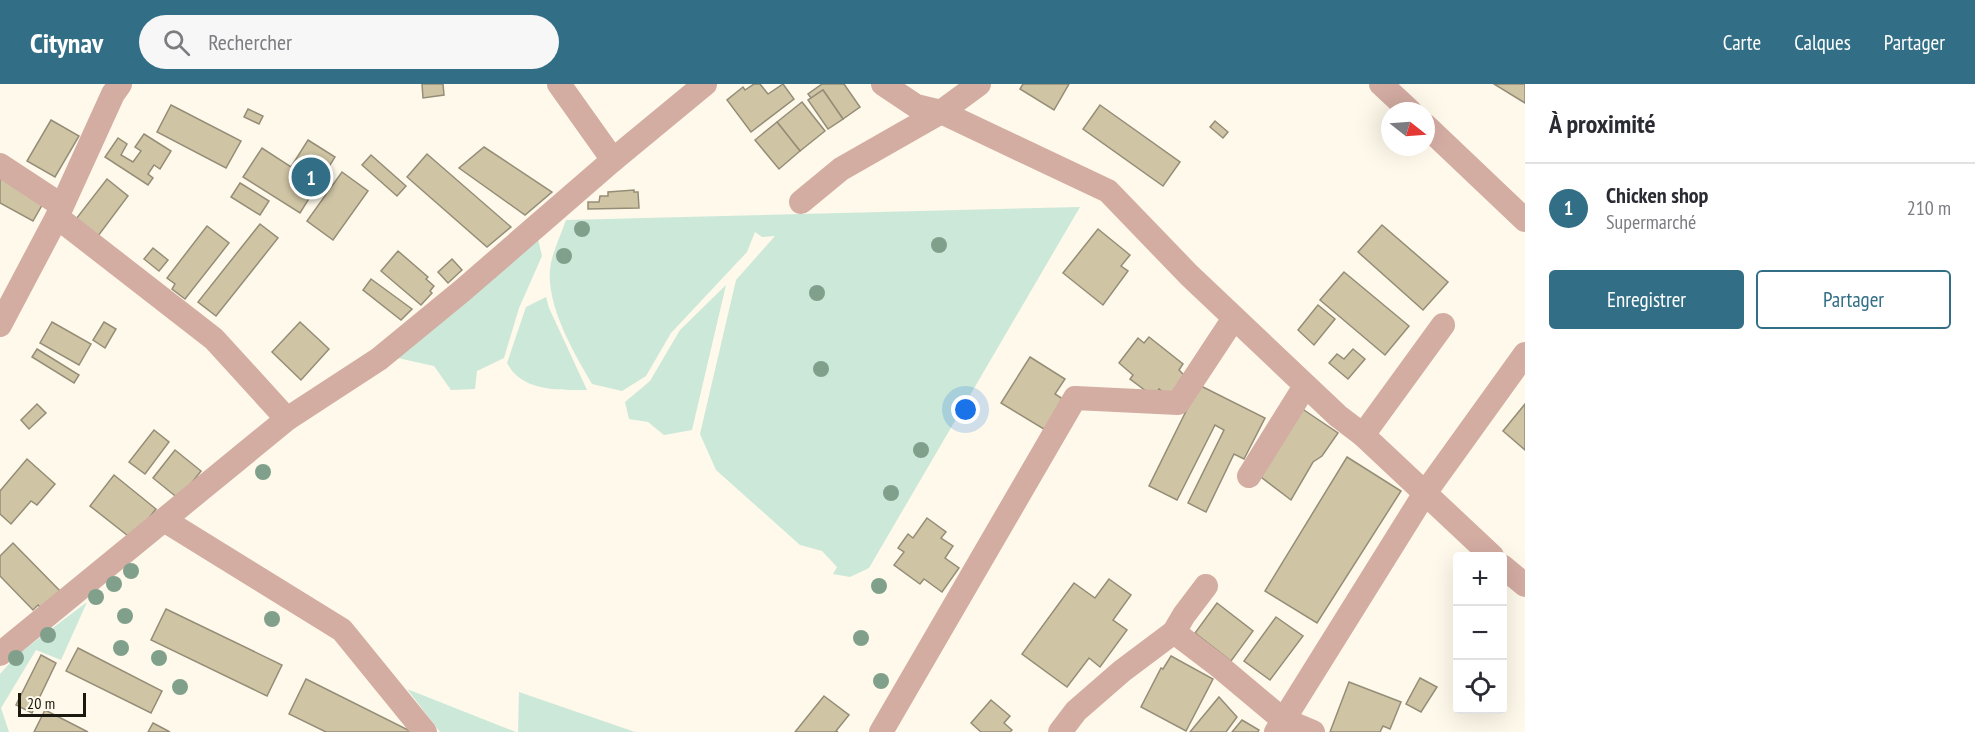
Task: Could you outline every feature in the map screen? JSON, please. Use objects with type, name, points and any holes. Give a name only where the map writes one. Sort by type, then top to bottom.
[{"type":"street","points":[[0,325],[59,211],[113,94],[120,84]]},
{"type":"street","points":[[559,84],[613,159]]},
{"type":"street","points":[[0,654],[287,419],[379,359],[463,290],[613,159],[705,84]]},
{"type":"street","points":[[883,84],[916,106],[941,112],[1108,190],[1189,275],[1305,386],[1338,416],[1364,435],[1488,552]]},
{"type":"street","points":[[801,202],[841,169],[941,112],[980,84]]},
{"type":"street","points":[[1381,84],[1400,102]]},
{"type":"street","points":[[1435,135],[1525,220]]},
{"type":"street","points":[[0,165],[214,339],[287,419]]},
{"type":"street","points":[[881,732],[1075,398],[1178,403],[1234,318]]},
{"type":"street","points":[[1364,435],[1443,325]]},
{"type":"street","points":[[1279,725],[1425,494],[1525,354]]},
{"type":"street","points":[[1249,476],[1305,386]]},
{"type":"street","points":[[164,520],[342,630],[425,732]]},
{"type":"street","points":[[1507,569],[1525,585]]},
{"type":"street","points":[[1060,732],[1083,705],[1122,671],[1174,632],[1206,586]]},
{"type":"street","points":[[1174,632],[1220,667],[1279,725],[1313,732]]},
{"type":"green space","points":[[1080,207],[869,568],[850,577],[833,574],[837,567],[822,551],[800,545],[716,470],[700,434],[736,280],[775,236],[762,237],[755,232],[747,252],[671,333],[646,376],[622,391],[592,384],[562,326],[552,294],[551,263],[566,220]]},
{"type":"green space","points":[[538,239],[542,256],[519,308],[504,358],[477,371],[475,389],[451,390],[434,366],[393,357]]},
{"type":"green space","points":[[726,285],[692,430],[664,435],[648,422],[629,419],[625,402],[650,381],[680,330]]},
{"type":"green space","points":[[546,297],[587,390],[553,389],[531,384],[514,372],[507,363],[526,307]]},
{"type":"green space","points":[[87,602],[61,660],[36,650],[1,708],[9,732],[0,732],[0,674],[17,655]]},
{"type":"green space","points":[[407,689],[516,732],[440,732]]},
{"type":"green space","points":[[519,692],[635,732],[518,732]]},
{"type":"building","points":[[422,84],[443,84],[444,95],[423,98]]},
{"type":"building","points":[[754,84],[760,84],[768,94],[783,84],[794,99],[751,132],[727,100],[743,87],[745,90]]},
{"type":"building","points":[[822,84],[844,84],[860,107],[843,119],[823,90],[811,98],[808,94]]},
{"type":"building","points":[[1023,84],[1069,84],[1054,110],[1020,89]]},
{"type":"building","points":[[1494,84],[1525,84],[1525,103]]},
{"type":"building","points":[[823,90],[843,119],[828,129],[808,100]]},
{"type":"building","points":[[802,102],[825,131],[800,151],[777,122]]},
{"type":"building","points":[[171,105],[241,141],[226,168],[157,132]]},
{"type":"building","points":[[1100,105],[1180,162],[1163,186],[1083,129]]},
{"type":"building","points":[[248,109],[263,116],[259,124],[244,117]]},
{"type":"building","points":[[51,120],[79,136],[55,177],[27,161]]},
{"type":"building","points":[[1215,121],[1228,132],[1223,138],[1210,127]]},
{"type":"building","points":[[777,122],[800,151],[779,169],[755,140]]},
{"type":"building","points":[[144,134],[171,151],[160,169],[154,165],[148,174],[153,178],[148,185],[105,157],[118,138],[127,144],[121,155],[133,162],[141,151],[135,147]]},
{"type":"building","points":[[308,140],[335,157],[300,213],[243,177],[262,148],[291,167]]},
{"type":"building","points":[[484,147],[552,192],[525,215],[459,168]]},
{"type":"building","points":[[427,154],[511,227],[487,247],[407,177]]},
{"type":"building","points":[[371,155],[406,186],[397,196],[362,165]]},
{"type":"building","points":[[0,172],[45,200],[33,221],[0,203]]},
{"type":"building","points":[[342,172],[368,191],[333,240],[307,221]]},
{"type":"building","points":[[107,179],[128,196],[98,236],[76,219]]},
{"type":"building","points":[[240,183],[269,201],[260,215],[231,197]]},
{"type":"building","points":[[634,190],[638,192],[639,208],[588,209],[588,202],[599,202],[600,196],[608,196],[608,192]]},
{"type":"building","points":[[260,224],[278,238],[216,316],[198,302]]},
{"type":"building","points":[[1382,225],[1448,282],[1423,310],[1358,252]]},
{"type":"building","points":[[207,226],[229,243],[185,299],[172,289],[175,284],[167,278]]},
{"type":"building","points":[[1098,229],[1130,255],[1121,266],[1128,271],[1103,305],[1063,273]]},
{"type":"building","points":[[153,248],[168,260],[159,271],[144,259]]},
{"type":"building","points":[[398,251],[428,277],[426,279],[434,286],[430,291],[432,293],[421,305],[381,271]]},
{"type":"building","points":[[452,259],[462,270],[448,283],[438,272]]},
{"type":"building","points":[[1344,272],[1409,326],[1385,355],[1320,300]]},
{"type":"building","points":[[371,279],[412,309],[401,320],[363,290]]},
{"type":"building","points":[[1318,305],[1335,319],[1314,345],[1298,330]]},
{"type":"building","points":[[52,322],[91,344],[79,365],[40,343]]},
{"type":"building","points":[[104,322],[116,329],[105,348],[93,340]]},
{"type":"building","points":[[300,322],[329,349],[301,380],[272,352]]},
{"type":"building","points":[[1149,337],[1183,364],[1179,370],[1185,376],[1168,397],[1159,389],[1154,397],[1130,379],[1133,375],[1119,363],[1138,338],[1144,343]]},
{"type":"building","points":[[37,349],[79,375],[74,383],[32,357]]},
{"type":"building","points":[[1353,349],[1365,359],[1348,379],[1329,363],[1337,354],[1344,359]]},
{"type":"building","points":[[1030,357],[1065,379],[1055,394],[1066,401],[1047,431],[1001,403]]},
{"type":"building","points":[[1199,385],[1265,418],[1244,459],[1234,454],[1206,512],[1188,503],[1224,430],[1215,425],[1177,500],[1149,486]]},
{"type":"building","points":[[37,404],[46,413],[29,429],[21,420]]},
{"type":"building","points":[[1525,404],[1525,450],[1503,431]]},
{"type":"building","points":[[1298,406],[1338,433],[1322,456],[1313,462],[1291,500],[1257,474]]},
{"type":"building","points":[[154,430],[169,442],[145,474],[129,462]]},
{"type":"building","points":[[175,450],[201,471],[179,499],[153,478]]},
{"type":"building","points":[[1347,457],[1401,491],[1317,623],[1265,591]]},
{"type":"building","points":[[27,459],[55,484],[37,505],[31,501],[11,524],[0,514],[0,491]]},
{"type":"building","points":[[114,475],[156,509],[132,539],[90,506]]},
{"type":"building","points":[[927,518],[946,532],[941,538],[953,546],[945,558],[959,568],[942,592],[924,579],[920,584],[894,565],[904,552],[898,548],[908,534],[913,538]]},
{"type":"building","points":[[13,543],[64,595],[46,613],[38,605],[33,610],[0,576],[0,556]]},
{"type":"building","points":[[1109,579],[1131,595],[1113,620],[1127,630],[1100,667],[1089,658],[1067,687],[1022,654],[1074,583],[1095,598]]},
{"type":"building","points":[[1217,603],[1253,631],[1231,661],[1195,633]]},
{"type":"building","points":[[166,609],[282,665],[267,696],[151,640]]},
{"type":"building","points":[[1276,617],[1303,636],[1270,680],[1244,661]]},
{"type":"building","points":[[78,648],[162,691],[151,713],[66,671]]},
{"type":"building","points":[[41,655],[56,663],[32,713],[16,705]]},
{"type":"building","points":[[1171,656],[1213,679],[1186,731],[1141,707],[1161,668],[1163,669]]},
{"type":"building","points":[[1420,678],[1437,687],[1421,712],[1406,704]]},
{"type":"building","points":[[306,679],[412,732],[326,732],[289,714]]},
{"type":"building","points":[[1349,682],[1401,702],[1390,729],[1383,726],[1380,732],[1330,732]]},
{"type":"building","points":[[824,696],[849,715],[836,731],[838,732],[795,732]]},
{"type":"building","points":[[1219,697],[1237,717],[1226,732],[1190,732]]},
{"type":"building","points":[[991,700],[1010,716],[1004,723],[1012,730],[1010,732],[981,732],[971,723]]},
{"type":"building","points":[[45,710],[88,732],[34,732]]},
{"type":"building","points":[[1242,720],[1259,730],[1258,732],[1232,732]]},
{"type":"building","points":[[153,723],[170,732],[148,732]]},
{"type":"place","name":"Chicken shop","points":[[311,177]]}]
